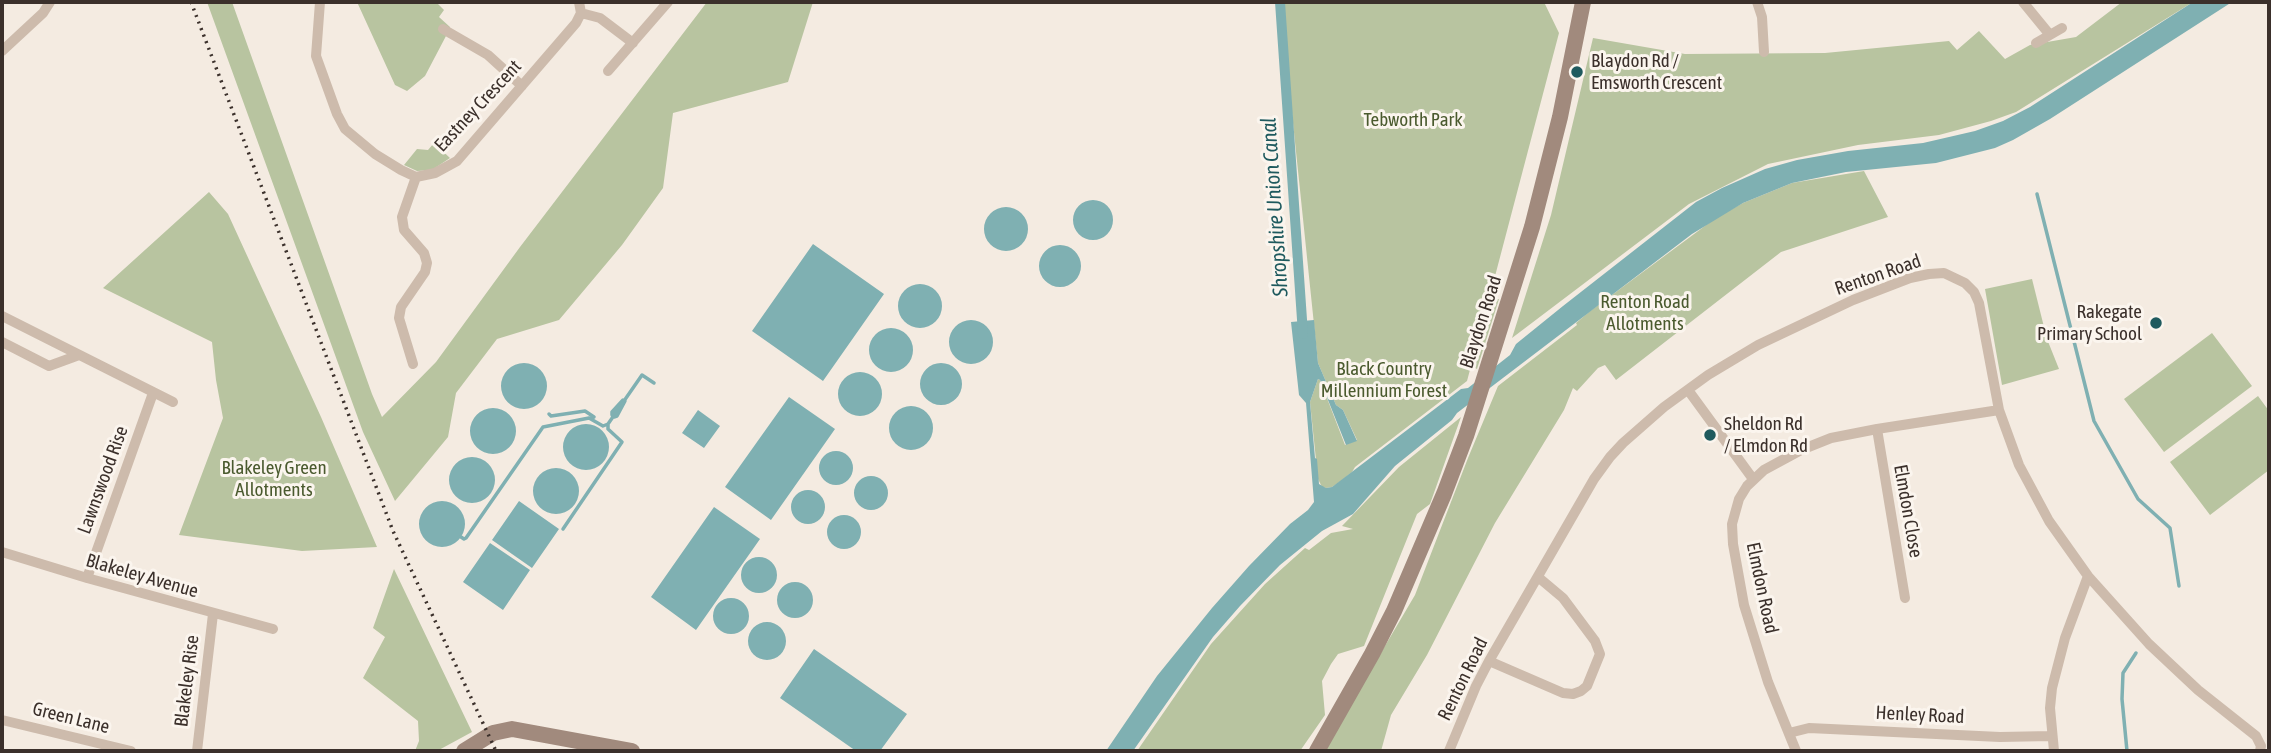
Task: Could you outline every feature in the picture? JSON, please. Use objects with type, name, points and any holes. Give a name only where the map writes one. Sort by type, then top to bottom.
[{"type":"street","points":[[2,51],[43,13],[50,2]]},
{"type":"street","points":[[320,2],[316,56],[345,129],[376,154],[416,177],[402,217],[404,230],[424,253],[427,263],[425,272],[401,307],[399,318],[413,364]]},
{"type":"street","points":[[608,71],[668,2]]},
{"type":"street","name":"Blaydon Road","points":[[1317,751],[1394,611],[1466,436],[1532,227],[1560,117],[1583,2]]},
{"type":"street","points":[[1757,2],[1762,17],[1764,52]]},
{"type":"street","points":[[2023,2],[2050,34]]},
{"type":"street","points":[[580,7],[600,18],[633,43]]},
{"type":"street","name":"Eastney Crescent","points":[[416,177],[435,173],[457,160],[576,23],[580,7]]},
{"type":"street","points":[[2036,43],[2062,28]]},
{"type":"street","points":[[443,29],[488,55],[522,86]]},
{"type":"street","name":"Renton Road","points":[[1449,751],[1489,660],[1609,457],[1688,390],[1741,354],[1796,326],[1910,278],[1944,273],[1965,284],[1979,303],[1999,410],[2019,465],[2049,521],[2088,576],[2149,644],[2178,672],[2256,736],[2260,751]]},
{"type":"street","points":[[2,316],[173,402]]},
{"type":"street","points":[[2,342],[49,366],[79,355]]},
{"type":"street","points":[[1688,390],[1753,479]]},
{"type":"street","name":"Lawnswood Rise","points":[[87,578],[153,393]]},
{"type":"street","name":"Elmdon Road","points":[[1796,751],[1754,640],[1744,605],[1732,524],[1739,499],[1753,479],[1779,461],[1817,443],[1855,432],[1999,410]]},
{"type":"street","name":"Elmdon Close","points":[[1877,429],[1905,598]]},
{"type":"street","name":"Blakeley Avenue","points":[[2,552],[273,629]]},
{"type":"street","points":[[2054,751],[2051,736],[2052,688],[2065,638],[2088,576]]},
{"type":"street","points":[[1489,660],[1563,692],[1573,694],[1587,685],[1600,654],[1595,640],[1563,598],[1538,577]]},
{"type":"street","name":"Blakeley Rise","points":[[197,751],[213,614]]},
{"type":"street","name":"Green Lane","points":[[2,720],[131,751]]},
{"type":"street","name":"Henley Road","points":[[1789,733],[1809,728],[2000,737],[2051,736]]},
{"type":"street","points":[[464,751],[493,733],[512,729],[632,751]]},
{"type":"green space","points":[[207,2],[232,2],[382,417],[436,362],[707,2],[813,2],[788,82],[673,113],[663,188],[622,245],[559,320],[497,339],[456,393],[448,437],[395,501],[363,432]]},
{"type":"green space","points":[[357,2],[436,2],[444,10],[439,17],[450,27],[446,36],[425,76],[407,91],[395,85]]},
{"type":"green space","name":"Tebworth Park","points":[[1284,2],[1544,2],[1559,33],[1489,299],[1499,299],[1477,369],[1471,366],[1467,381],[1355,467],[1341,481],[1326,488],[1322,487],[1318,479],[1310,402],[1318,379],[1345,445],[1357,440],[1343,410],[1336,405],[1318,363],[1287,65]]},
{"type":"green space","points":[[2122,2],[2193,2],[2016,112],[1939,135],[1858,145],[1768,164],[1689,204],[1512,338],[1551,215],[1593,38],[1685,54],[1825,53],[1949,41],[1957,50],[1979,31],[2005,59],[2030,45],[2076,37]]},
{"type":"green space","points":[[434,143],[450,158],[432,170],[417,171],[404,165],[417,149],[428,150]]},
{"type":"green space","name":"Renton Road Allotments","points":[[1864,171],[1888,217],[1781,252],[1616,380],[1605,365],[1598,368],[1577,391],[1573,388],[1564,410],[1495,523],[1427,655],[1391,715],[1381,751],[1323,751],[1415,595],[1498,386],[1577,325],[1589,312],[1717,217],[1792,183]]},
{"type":"green space","name":"Blakeley Green Allotments","points":[[209,192],[228,214],[377,547],[302,551],[179,535],[223,418],[212,342],[103,288]]},
{"type":"green space","points":[[2032,279],[2047,339],[2059,369],[2002,385],[1985,289]]},
{"type":"green space","points":[[2212,333],[2252,386],[2164,452],[2124,399]]},
{"type":"green space","points":[[2258,396],[2269,411],[2269,470],[2210,515],[2170,462]]},
{"type":"green space","points":[[1461,417],[1430,504],[1417,514],[1364,646],[1338,654],[1331,664],[1322,681],[1325,715],[1300,751],[1137,751],[1211,644],[1265,584],[1305,548],[1309,550],[1331,533],[1353,529],[1342,526],[1399,467]]},
{"type":"green space","points":[[394,569],[472,732],[437,751],[415,751],[419,741],[418,721],[363,678],[385,637],[373,628]]},
{"type":"water","points":[[2193,2],[2232,2],[2013,140],[1995,148],[1936,163],[1846,172],[1792,183],[1743,203],[1692,234],[1457,413],[1395,466],[1353,514],[1322,531],[1280,565],[1213,637],[1133,751],[1106,751],[1157,676],[1212,608],[1249,566],[1314,502],[1306,403],[1299,395],[1291,322],[1314,320],[1318,363],[1336,405],[1343,410],[1357,441],[1346,445],[1318,379],[1310,402],[1315,458],[1319,484],[1326,488],[1332,487],[1461,389],[1468,388],[1510,355],[1516,344],[1696,202],[1765,169],[1797,160],[1848,151],[1923,143],[1975,131],[2003,121],[2030,107]]},
{"type":"water","points":[[1093,200],[1107,206],[1113,220],[1107,234],[1093,240],[1079,234],[1073,220],[1079,206]]},
{"type":"water","points":[[1006,207],[1015,208],[1022,213],[1027,220],[1027,238],[1022,245],[1015,250],[1006,251],[997,250],[990,245],[985,238],[984,229],[985,220],[990,213],[997,208]]},
{"type":"water","points":[[813,244],[884,294],[823,381],[752,331]]},
{"type":"water","points":[[1060,245],[1075,251],[1081,266],[1075,281],[1060,287],[1045,281],[1039,266],[1045,251]]},
{"type":"water","points":[[920,284],[929,285],[936,290],[941,297],[941,315],[936,322],[929,327],[920,328],[911,327],[904,322],[899,315],[898,306],[899,297],[904,290],[911,285]]},
{"type":"water","points":[[971,320],[986,327],[993,342],[986,357],[971,364],[956,357],[949,342],[956,327]]},
{"type":"water","points":[[891,328],[900,329],[907,334],[912,341],[912,359],[907,366],[900,371],[891,372],[882,371],[875,366],[870,359],[869,350],[870,341],[875,334],[882,329]]},
{"type":"water","points":[[524,363],[540,370],[547,386],[540,402],[524,409],[508,402],[501,386],[508,370]]},
{"type":"water","points":[[941,363],[956,369],[962,384],[956,399],[941,405],[926,399],[920,384],[926,369]]},
{"type":"water","points":[[860,372],[869,373],[876,378],[881,385],[881,403],[876,410],[869,415],[860,416],[851,415],[844,410],[839,403],[838,394],[839,385],[844,378],[851,373]]},
{"type":"water","points":[[789,397],[835,429],[771,520],[725,487]]},
{"type":"water","points":[[911,406],[926,413],[933,428],[926,443],[911,450],[896,443],[889,428],[896,413]]},
{"type":"water","points":[[493,408],[509,415],[516,431],[509,447],[493,454],[477,447],[470,431],[477,415]]},
{"type":"water","points":[[698,410],[720,426],[704,448],[682,433]]},
{"type":"water","points":[[586,424],[602,431],[609,447],[602,463],[586,470],[570,463],[563,447],[570,431]]},
{"type":"water","points":[[836,451],[848,456],[853,468],[848,480],[836,485],[824,480],[819,468],[824,456]]},
{"type":"water","points":[[472,457],[488,464],[495,480],[488,496],[472,503],[456,496],[449,480],[456,464]]},
{"type":"water","points":[[556,468],[565,469],[572,475],[578,482],[578,500],[572,507],[565,513],[556,514],[547,513],[540,507],[534,500],[533,491],[534,482],[540,475],[547,469]]},
{"type":"water","points":[[871,476],[883,481],[888,493],[883,505],[871,510],[859,505],[854,493],[859,481]]},
{"type":"water","points":[[808,490],[820,495],[825,507],[820,519],[808,524],[796,519],[791,507],[796,495]]},
{"type":"water","points":[[442,501],[458,508],[465,524],[458,540],[442,547],[426,540],[419,524],[426,508]]},
{"type":"water","points":[[519,501],[559,529],[532,568],[492,540]]},
{"type":"water","points":[[714,507],[760,539],[696,630],[651,597]]},
{"type":"water","points":[[844,515],[856,520],[861,532],[856,544],[844,549],[832,544],[827,532],[832,520]]},
{"type":"water","points":[[490,543],[530,570],[503,610],[463,582]]},
{"type":"water","points":[[759,557],[772,562],[777,575],[772,588],[759,593],[746,588],[741,575],[746,562]]},
{"type":"water","points":[[795,582],[808,587],[813,600],[808,613],[795,618],[782,613],[777,600],[782,587]]},
{"type":"water","points":[[731,598],[744,603],[749,616],[744,629],[731,634],[718,629],[713,616],[718,603]]},
{"type":"water","points":[[767,622],[781,627],[786,641],[781,655],[767,660],[753,655],[748,641],[753,627]]},
{"type":"water","points":[[814,649],[907,714],[880,751],[856,751],[780,698]]},
{"type":"waterway","name":"Shropshire Union Canal","points":[[1280,2],[1303,334]]},
{"type":"waterway","points":[[2037,194],[2094,421],[2138,499],[2170,528],[2179,586]]},
{"type":"waterway","points":[[563,529],[622,442],[608,429],[608,424],[642,375],[654,383]]},
{"type":"waterway","points":[[612,415],[623,400]]},
{"type":"waterway","points":[[614,417],[625,401]]},
{"type":"waterway","points":[[549,414],[551,416],[585,411],[594,417]]},
{"type":"waterway","points":[[461,537],[466,538],[543,427],[589,418],[603,426],[608,424]]},
{"type":"waterway","points":[[2127,751],[2122,699],[2123,673],[2136,653]]},
{"type":"railway","points":[[191,2],[393,531],[496,751]]},
{"type":"place","name":"Blaydon Rd / Emsworth Crescent","points":[[1577,72]]},
{"type":"place","name":"Rakegate Primary School","points":[[2156,323]]},
{"type":"place","name":"Sheldon Rd / Elmdon Rd","points":[[1710,435]]},
{"type":"park label","name":"Black Country Millennium Forest","points":[[1384,380]]}]
